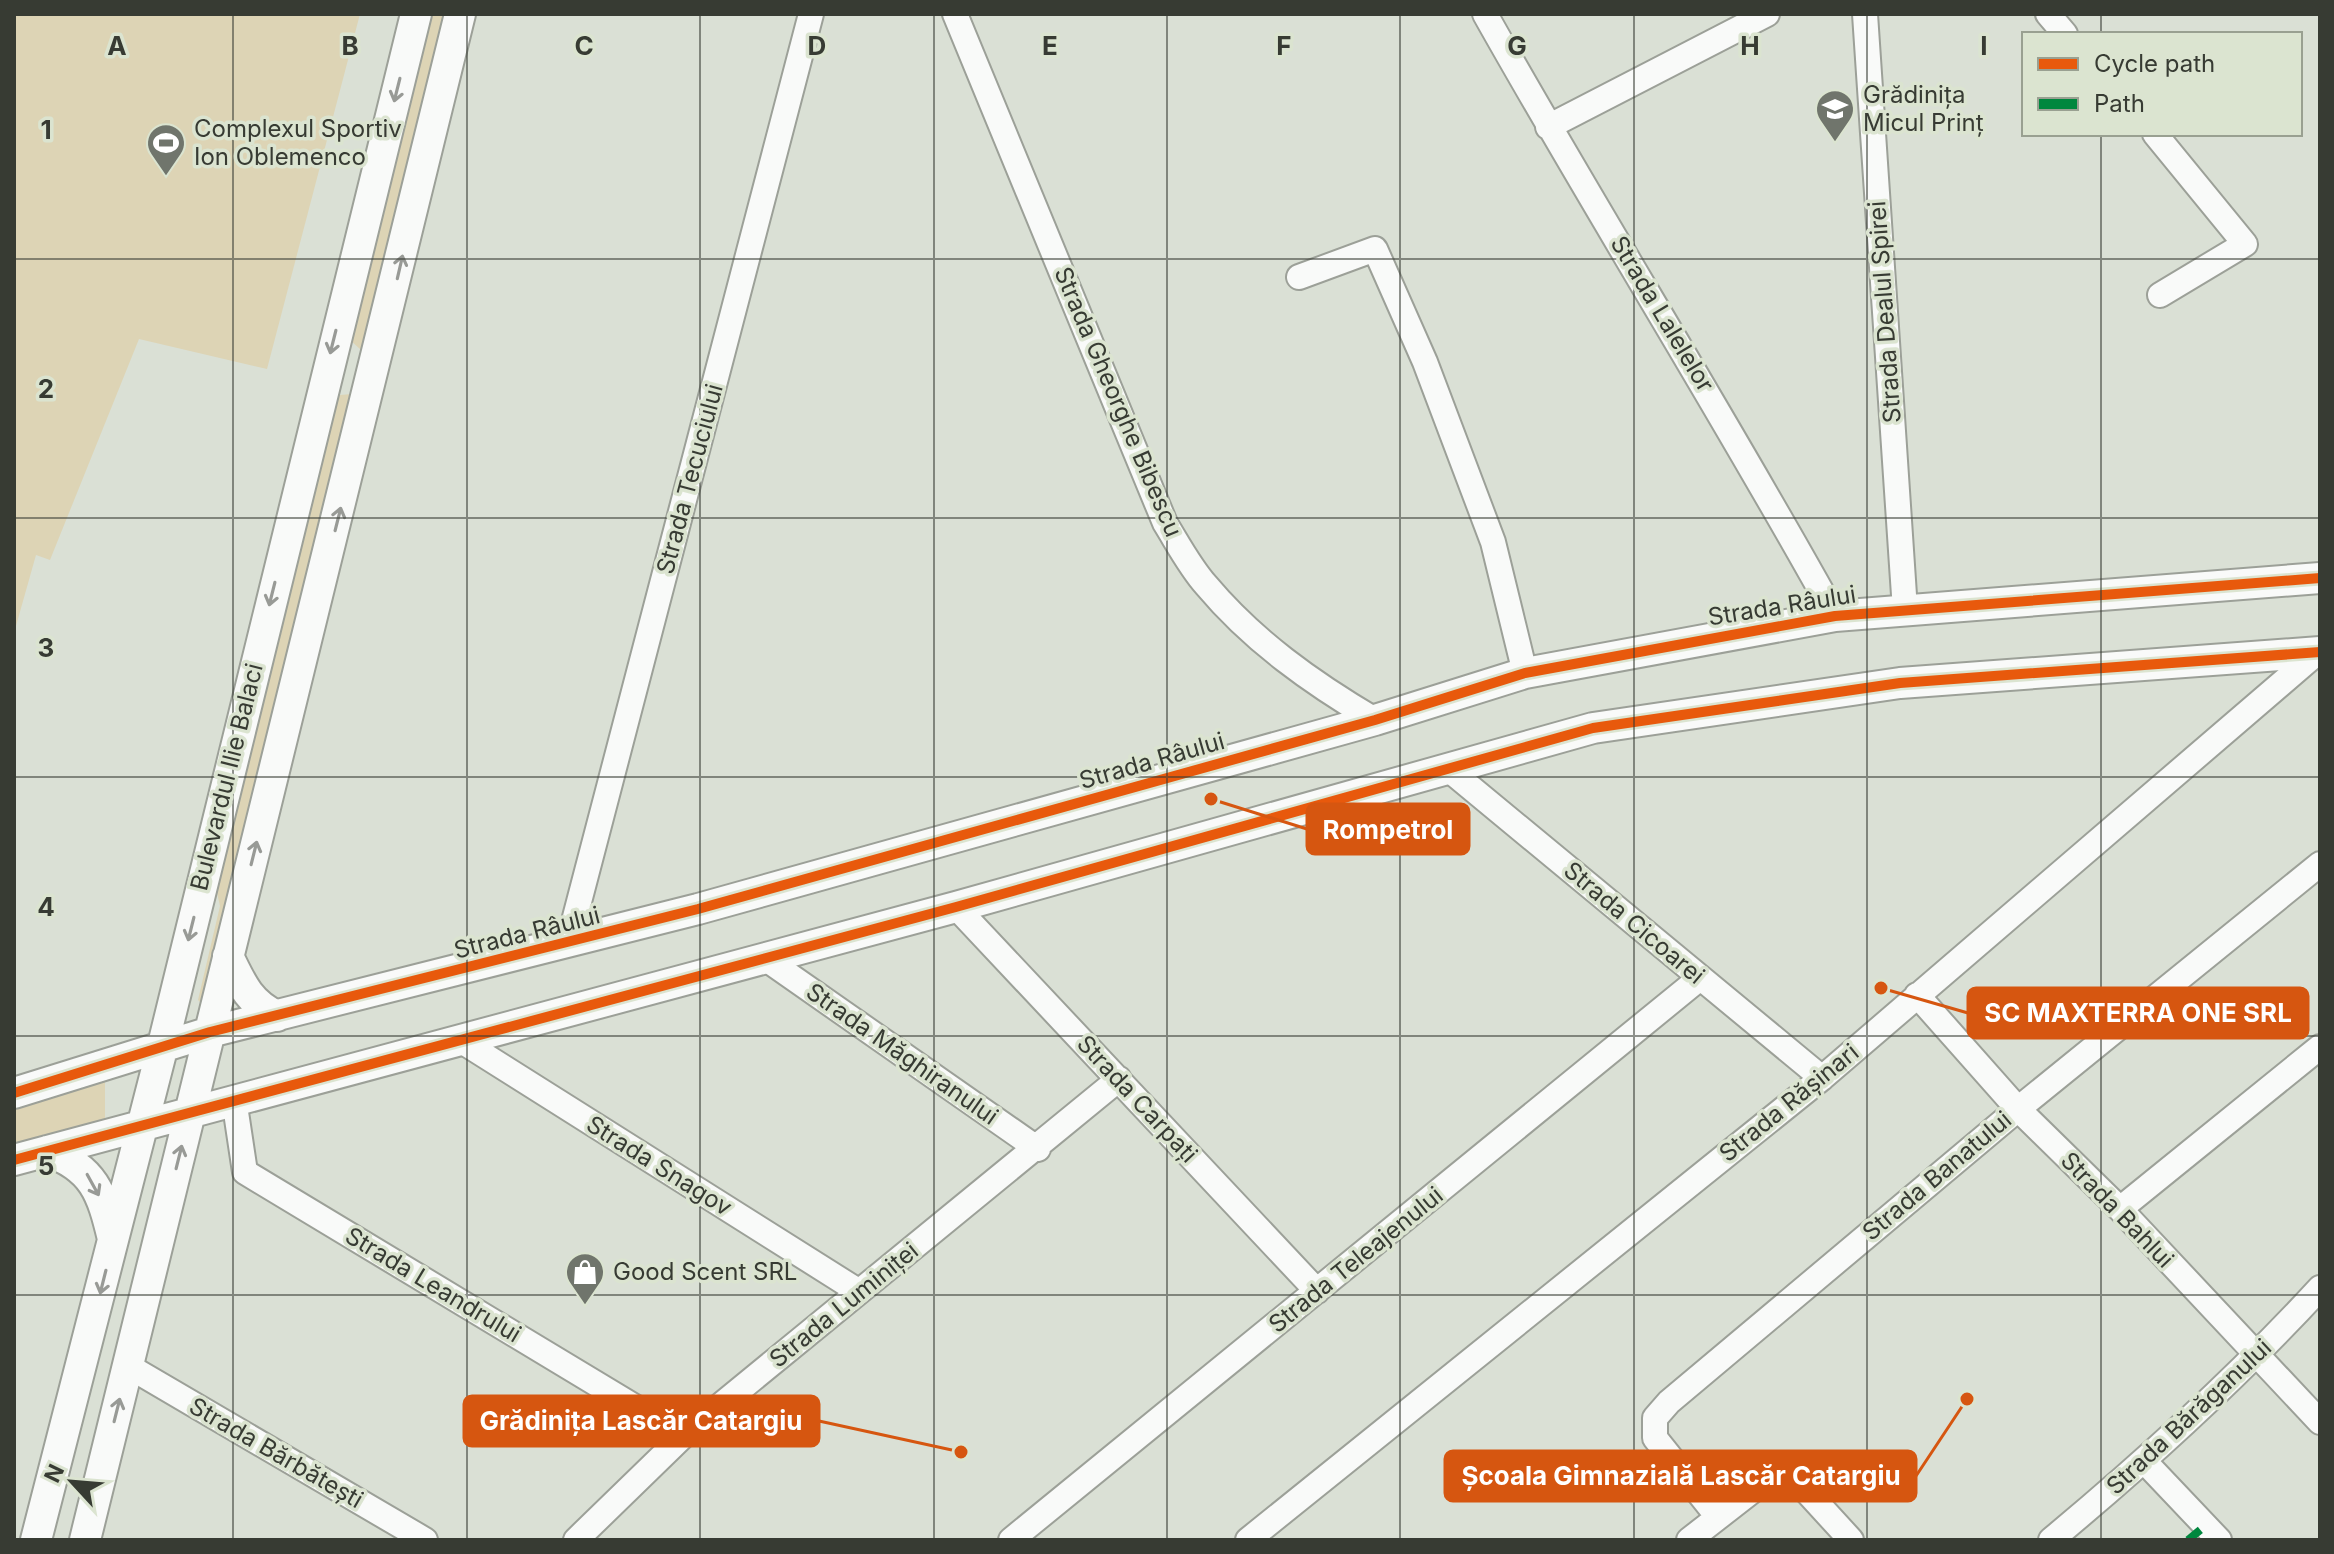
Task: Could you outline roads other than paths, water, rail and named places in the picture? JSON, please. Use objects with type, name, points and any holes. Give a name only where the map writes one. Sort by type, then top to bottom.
[{"type":"main road","name":"Bulevardul Ilie Balaci","points":[[36,1540],[162,1049],[416,14]]},
{"type":"main road","name":"Bulevardul Ilie Balaci","points":[[85,1540],[375,372],[460,14]]},
{"type":"main road","name":"Strada Râului","points":[[14,1093],[210,1032],[568,944],[1375,720],[1525,673],[1645,648],[1835,616],[2320,578]]},
{"type":"main road","points":[[14,1160],[766,959],[1593,728],[1900,683],[2319,652]]},
{"type":"main road","points":[[228,956],[244,991],[258,1007],[277,1016]]},
{"type":"main road","points":[[47,1151],[68,1158],[93,1181],[113,1240]]},
{"type":"street","name":"Strada Tecuciului","points":[[568,944],[811,14]]},
{"type":"street","name":"Strada Gheorghe Bibescu","points":[[955,14],[1165,523],[1205,584],[1254,634],[1314,684],[1375,720]]},
{"type":"street","name":"Strada Lalelelor","points":[[1485,14],[1548,127],[1736,438],[1835,616]]},
{"type":"street","points":[[1548,127],[1767,14]]},
{"type":"street","name":"Strada Dealul Spirei","points":[[1865,14],[1905,610]]},
{"type":"street","points":[[2048,14],[2063,32]]},
{"type":"street","points":[[2157,136],[2245,244],[2160,295]]},
{"type":"street","points":[[1299,277],[1375,249],[1425,362],[1493,542],[1525,673]]},
{"type":"street","name":"Strada Rășinari","points":[[1248,1540],[1822,1078],[2319,652]]},
{"type":"street","name":"Strada Cicoarei","points":[[1447,768],[1822,1078]]},
{"type":"street","name":"Strada Banatului","points":[[1718,1517],[1655,1438],[1655,1418],[1669,1402],[2018,1109],[2320,864]]},
{"type":"street","name":"Strada Carpați","points":[[956,907],[1317,1291]]},
{"type":"street","name":"Strada Măghiranului","points":[[766,959],[1038,1149]]},
{"type":"street","name":"Strada Teleajenului","points":[[1011,1540],[1700,978]]},
{"type":"street","name":"Strada Bahlui","points":[[1917,995],[2018,1109],[2120,1209],[2320,1422]]},
{"type":"street","name":"Strada Snagov","points":[[460,1040],[858,1291]]},
{"type":"street","points":[[2120,1209],[2320,1047]]},
{"type":"street","name":"Strada Luminiței","points":[[576,1540],[683,1436],[858,1291],[1038,1149],[1119,1079]]},
{"type":"street","name":"Strada Leandrului","points":[[234,1099],[245,1172],[683,1436]]},
{"type":"street","name":"Strada Bărăganului","points":[[2051,1540],[2145,1462],[2257,1357],[2320,1288]]},
{"type":"street","name":"Strada Bărbătești","points":[[128,1366],[425,1540]]},
{"type":"street","points":[[2145,1462],[2204,1535]]},
{"type":"street","points":[[1689,1540],[1770,1477],[1797,1481],[1851,1540]]},
{"type":"place","name":"Grădinița Micul Prinț","points":[[1835,143]]},
{"type":"place","name":"Complexul Sportiv Ion Oblemenco","points":[[166,177]]},
{"type":"place","name":"Rompetrol","points":[[1211,799]]},
{"type":"place","name":"SC MAXTERRA ONE SRL","points":[[1881,988]]},
{"type":"place","name":"Good Scent SRL","points":[[585,1306]]},
{"type":"place","name":"Școala Gimnazială Lascăr Catargiu","points":[[1967,1399]]},
{"type":"place","name":"Grădinița Lascăr Catargiu","points":[[961,1452]]}]
